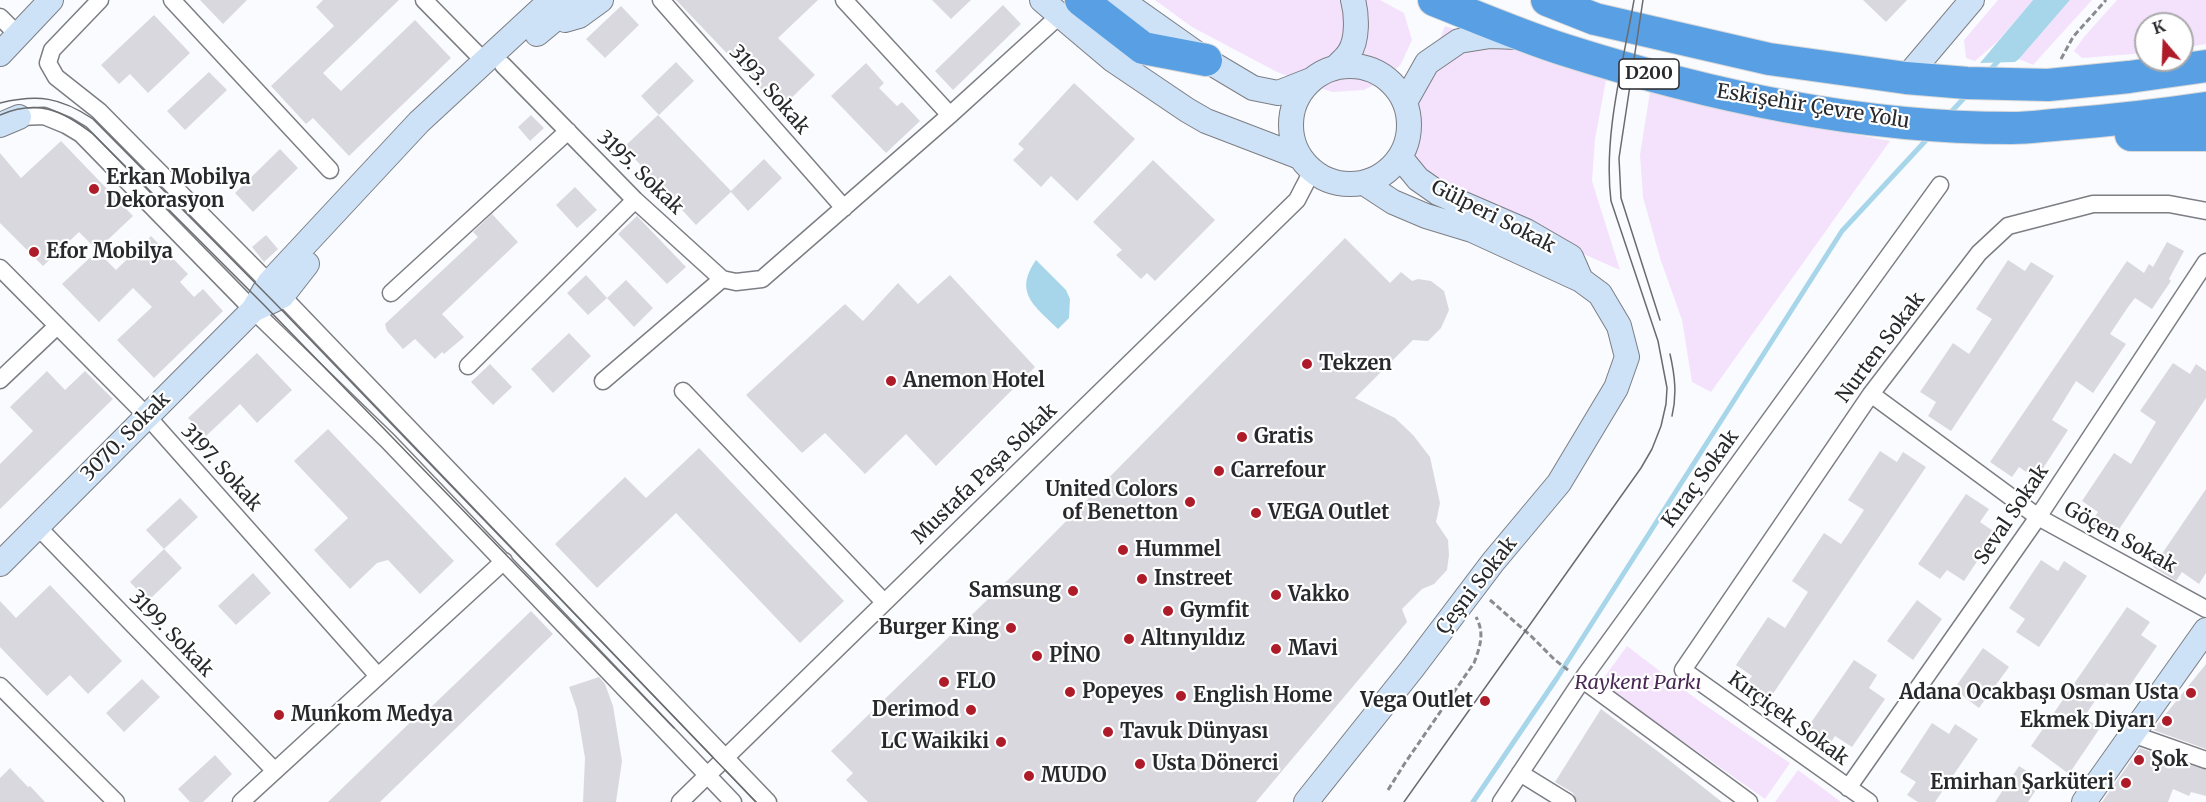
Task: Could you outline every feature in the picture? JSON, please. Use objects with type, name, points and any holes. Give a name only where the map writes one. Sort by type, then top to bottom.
[{"type":"highway","name":"Eskişehir Çevre Yolu","points":[[1434,0],[1564,50],[1715,93],[1872,120],[1928,125],[2013,128],[2131,119],[2206,108]]},
{"type":"highway","name":"Eskişehir Çevre Yolu","points":[[1547,0],[1595,19],[1768,59],[1906,78],[1967,83],[2040,85]]},
{"type":"highway","points":[[1061,5],[1143,48],[1206,60]]},
{"type":"highway","name":"D200","points":[[2040,85],[2129,77],[2206,66]]},
{"type":"highway","points":[[2013,128],[2083,135],[2206,135]]},
{"type":"street","points":[[0,54],[51,0]]},
{"type":"street","points":[[100,0],[52,50],[48,63],[56,77],[99,111],[275,290],[768,802]]},
{"type":"street","points":[[172,0],[330,170]]},
{"type":"street","name":"3195. Sokak","points":[[424,0],[568,131],[635,200],[723,279]]},
{"type":"street","points":[[494,63],[551,0]]},
{"type":"street","points":[[494,63],[578,0]]},
{"type":"street","points":[[543,28],[579,16],[601,0]]},
{"type":"street","name":"3193. Sokak","points":[[661,0],[844,208]]},
{"type":"street","points":[[844,0],[950,115]]},
{"type":"street","points":[[1121,0],[1206,60],[1253,88],[1278,93],[1336,67],[1350,51],[1355,32],[1356,8],[1353,0]]},
{"type":"street","points":[[1906,78],[1972,0]]},
{"type":"street","points":[[603,381],[723,279],[736,282],[762,279],[950,115],[1061,5],[1113,60],[1187,110],[1206,121],[1306,164],[1337,183],[1364,183],[1385,173],[1400,157],[1410,130],[1405,102],[1389,80],[1364,67],[1336,67]]},
{"type":"street","points":[[0,17],[19,36]]},
{"type":"street","points":[[1405,102],[1427,63],[1459,41],[1490,36],[1534,38]]},
{"type":"street","name":"3070. Sokak","points":[[0,564],[275,290],[419,122],[494,63]]},
{"type":"street","points":[[1306,164],[1291,131],[1294,103],[1311,80]]},
{"type":"street","points":[[9,121],[44,116],[81,134],[253,310],[388,441],[734,802]]},
{"type":"street","points":[[391,294],[568,131]]},
{"type":"street","name":"Gülperi Sokak","points":[[1400,157],[1418,179],[1438,193],[1526,231],[1571,257],[1581,280]]},
{"type":"street","name":"Mustafa Paşa Sokak","points":[[680,802],[1297,200],[1306,164]]},
{"type":"street","name":"Gülperi Sokak","points":[[1364,183],[1393,202],[1426,216],[1472,230],[1581,280],[1600,294],[1619,326],[1627,357]]},
{"type":"street","name":"Kıraç Sokak","points":[[1501,802],[1576,675],[1940,185]]},
{"type":"street","points":[[468,366],[635,200]]},
{"type":"street","name":"Nurten Sokak","points":[[1683,670],[1871,394],[1979,253],[2008,226],[2093,204],[2169,204],[2206,211]]},
{"type":"street","name":"Seval Sokak","points":[[1848,788],[2038,516],[2206,262]]},
{"type":"street","name":"3197. Sokak","points":[[0,268],[56,327],[147,416],[378,676]]},
{"type":"street","points":[[0,380],[56,327]]},
{"type":"street","name":"Çeşni Sokak","points":[[1305,802],[1493,562],[1559,483],[1616,388],[1627,357]]},
{"type":"street","points":[[683,391],[884,602]]},
{"type":"street","name":"Göçen Sokak","points":[[1871,394],[2038,516],[2206,609]]},
{"type":"street","name":"3199. Sokak","points":[[38,526],[275,771]]},
{"type":"street","points":[[241,802],[504,561]]},
{"type":"street","points":[[2084,802],[2206,630]]},
{"type":"street","name":"Kırçiçek Sokak","points":[[1683,670],[1869,802]]},
{"type":"street","points":[[1576,675],[1749,802]]},
{"type":"street","points":[[0,686],[116,802]]},
{"type":"street","points":[[2132,734],[2206,760]]},
{"type":"street","points":[[1520,773],[1567,802]]},
{"type":"path","points":[[2040,85],[2073,36],[2106,0]]},
{"type":"path","points":[[1469,595],[1531,636],[1555,660],[1576,675]]},
{"type":"path","points":[[1388,790],[1404,763],[1474,663],[1481,645],[1482,633],[1469,595]]},
{"type":"green space","points":[[1155,0],[1380,0],[1404,13],[1412,40],[1401,64],[1387,78],[1364,90],[1332,92],[1277,72],[1192,27]]},
{"type":"green space","points":[[1998,0],[2033,0],[1997,42],[1975,61],[1966,58],[1964,40]]},
{"type":"green space","points":[[2070,0],[2092,0],[2033,65],[2019,59]]},
{"type":"green space","points":[[2117,0],[2206,0],[2206,44],[2194,46],[2194,12],[2134,12],[2134,54],[2082,58],[2074,51]]},
{"type":"green space","points":[[1445,26],[1606,80],[1595,139],[1592,181],[1620,270],[1416,181],[1398,164],[1404,133]]},
{"type":"green space","points":[[1650,92],[1890,141],[1711,392],[1692,382],[1682,320],[1660,258],[1643,197],[1640,155]]},
{"type":"green space","name":"Raykent Parkı","points":[[1627,646],[1699,701],[1790,763],[1765,799],[1600,683]]},
{"type":"green space","points":[[1798,770],[1841,802],[1775,802]]},
{"type":"water","points":[[2033,0],[2070,0],[2015,62],[1980,63]]},
{"type":"water","points":[[1036,260],[1066,290],[1070,299],[1069,318],[1058,329],[1035,306],[1027,290],[1026,281],[1029,271]]},
{"type":"building","points":[[200,0],[247,0],[223,24]]},
{"type":"building","points":[[323,0],[399,0],[323,73],[341,91],[415,20],[451,58],[349,156],[313,118],[306,124],[271,86],[334,26],[316,7]]},
{"type":"building","points":[[676,0],[818,0],[778,38],[815,75],[780,109]]},
{"type":"building","points":[[932,0],[971,0],[951,19]]},
{"type":"building","points":[[1863,0],[1907,0],[1886,22]]},
{"type":"building","points":[[1003,5],[1021,24],[953,90],[935,71]]},
{"type":"building","points":[[621,6],[639,25],[605,58],[586,39]]},
{"type":"building","points":[[154,15],[190,53],[148,93],[130,74],[119,84],[101,65]]},
{"type":"building","points":[[676,62],[694,81],[659,115],[641,96]]},
{"type":"building","points":[[866,63],[884,83],[879,88],[897,106],[902,102],[920,121],[886,153],[831,96]]},
{"type":"building","points":[[209,72],[227,90],[185,130],[167,111]]},
{"type":"building","points":[[1074,83],[1135,139],[1077,201],[1051,176],[1041,187],[1013,160],[1024,149],[1018,144]]},
{"type":"building","points":[[531,115],[544,128],[530,141],[518,127]]},
{"type":"building","points":[[658,115],[731,191],[764,159],[782,178],[748,211],[731,192],[696,225],[624,147]]},
{"type":"building","points":[[61,141],[133,216],[97,250],[79,232],[43,266],[0,223],[0,153],[21,178]]},
{"type":"building","points":[[280,149],[298,168],[253,212],[235,193]]},
{"type":"building","points":[[1153,160],[1215,220],[1155,281],[1147,273],[1141,279],[1116,255],[1122,250],[1093,222]]},
{"type":"building","points":[[575,187],[597,210],[577,228],[556,205]]},
{"type":"building","points":[[492,214],[518,242],[442,314],[464,337],[435,359],[415,339],[403,349],[387,331],[385,324],[478,237],[473,232]]},
{"type":"building","points":[[637,216],[686,267],[667,284],[618,234]]},
{"type":"building","points":[[266,235],[278,249],[264,262],[252,247]]},
{"type":"building","points":[[151,236],[188,274],[180,282],[194,297],[203,289],[223,311],[154,378],[117,340],[152,307],[133,288],[99,322],[62,284],[97,251],[116,270]]},
{"type":"building","name":"VEGA Outlet","points":[[1345,238],[1390,283],[1401,272],[1412,281],[1418,279],[1431,281],[1444,291],[1449,310],[1441,328],[1428,341],[1413,340],[1355,398],[1395,418],[1413,435],[1430,457],[1440,503],[1436,522],[1448,540],[1447,570],[1434,584],[1422,589],[1402,609],[1407,622],[1256,802],[868,802],[846,780],[853,773],[831,751],[1014,574]]},
{"type":"building","points":[[2167,242],[2184,251],[2169,279],[2171,281],[2152,309],[2135,298],[2128,307],[2110,334],[2126,344],[2093,393],[2076,381],[2052,420],[2068,430],[2036,479],[2019,467],[2012,477],[1990,462],[2127,261],[2144,273],[2149,264],[2153,267]]},
{"type":"building","points":[[2008,260],[2025,271],[2031,262],[2054,276],[1951,431],[1928,416],[1936,402],[1920,392],[1953,343],[1969,354],[1992,319],[1976,309]]},
{"type":"building","points":[[586,275],[607,298],[588,315],[567,293]]},
{"type":"building","name":"Anemon Hotel","points":[[950,275],[1035,367],[936,466],[906,434],[865,474],[825,433],[802,453],[746,395],[845,304],[863,321],[898,283],[918,304]]},
{"type":"building","points":[[626,280],[653,308],[634,327],[607,298]]},
{"type":"building","points":[[569,333],[591,356],[553,393],[531,369]]},
{"type":"building","points":[[257,353],[292,390],[257,423],[240,404],[206,436],[188,418]]},
{"type":"building","points":[[2173,363],[2190,374],[2196,364],[2206,371],[2206,398],[2112,540],[2089,525],[2098,512],[2082,501],[2114,453],[2131,464],[2156,422],[2140,411]]},
{"type":"building","points":[[490,364],[512,387],[493,405],[471,382]]},
{"type":"building","points":[[47,371],[65,390],[85,371],[113,399],[0,509],[0,464],[33,431],[10,407]]},
{"type":"building","points":[[328,429],[454,561],[420,594],[388,560],[377,563],[350,589],[314,550],[348,518],[294,461]]},
{"type":"building","points":[[699,448],[844,601],[800,643],[676,513],[597,588],[555,544],[625,477],[646,498]]},
{"type":"building","points":[[1880,451],[1897,462],[1903,452],[1926,467],[1766,704],[1743,689],[1752,676],[1736,665],[1768,617],[1785,628],[1808,592],[1792,581],[1824,533],[1841,544],[1848,534],[1864,510],[1848,500]]},
{"type":"building","points":[[2206,489],[2206,573],[2199,584],[2182,572],[2176,581],[2153,567]]},
{"type":"building","points":[[1966,494],[1989,509],[1980,522],[1996,533],[1964,581],[1947,570],[1940,579],[1918,564]]},
{"type":"building","points":[[180,498],[198,517],[164,549],[146,530]]},
{"type":"building","points":[[164,549],[182,568],[148,601],[130,582]]},
{"type":"building","points":[[2041,560],[2058,571],[2064,561],[2087,576],[2039,647],[2016,632],[2025,619],[2009,608]]},
{"type":"building","points":[[253,573],[271,593],[236,625],[218,606]]},
{"type":"building","points":[[50,585],[122,661],[88,694],[70,675],[47,696],[0,647],[0,601],[16,618]]},
{"type":"building","points":[[1917,600],[1942,619],[1913,660],[1887,641]]},
{"type":"building","points":[[2127,607],[2150,622],[2141,635],[2157,646],[2124,694],[2107,683],[2084,717],[2100,728],[2069,774],[2031,746]]},
{"type":"building","points":[[531,611],[553,634],[380,802],[328,802],[425,708],[427,711]]},
{"type":"building","points":[[1983,648],[2009,667],[1979,708],[1954,689]]},
{"type":"building","points":[[1854,660],[1877,675],[1869,688],[1885,699],[1852,747],[1835,736],[1829,745],[1806,730]]},
{"type":"building","points":[[2206,664],[2206,749],[2153,730]]},
{"type":"building","points":[[599,677],[605,684],[613,706],[622,761],[616,802],[583,802],[585,758],[577,710],[569,687]]},
{"type":"building","points":[[142,679],[160,697],[124,732],[106,713]]},
{"type":"building","points":[[1601,709],[1722,802],[1577,802],[1573,793],[1555,782]]},
{"type":"building","points":[[1932,723],[1949,734],[1955,724],[1978,739],[1935,802],[1918,802],[1907,795],[1916,782],[1900,772]]},
{"type":"building","points":[[2140,748],[2206,770],[2206,796],[2191,792],[2189,796],[2173,789],[2168,802],[2102,802]]},
{"type":"building","points":[[215,755],[232,774],[203,802],[190,802],[178,789]]},
{"type":"building","points":[[2019,766],[2042,781],[2028,802],[1995,802]]},
{"type":"building","points":[[10,768],[45,802],[0,802],[0,778]]},
{"type":"waterway","points":[[1988,72],[2002,57]]},
{"type":"waterway","points":[[1949,114],[1967,95]]},
{"type":"waterway","points":[[1473,802],[1557,678],[1842,231],[1929,137]]},
{"type":"tram line","points":[[1404,802],[1641,468],[1661,426],[1667,388],[1658,341],[1611,201],[1609,176],[1615,100],[1634,0]]},
{"type":"tram line","points":[[1643,0],[1619,158],[1621,198],[1660,320]]},
{"type":"tram line","points":[[0,103],[37,98],[48,99],[70,106],[93,119],[273,301],[756,802]]},
{"type":"tram line","points":[[0,115],[26,108],[49,110],[60,113],[93,134],[264,305],[674,728]]},
{"type":"tram line","points":[[1670,354],[1675,385],[1672,416]]},
{"type":"place","name":"Erkan Mobilya Dekorasyon","points":[[94,189]]},
{"type":"place","name":"Efor Mobilya","points":[[34,252]]},
{"type":"place","name":"Tekzen","points":[[1307,364]]},
{"type":"place","name":"Anemon Hotel","points":[[891,381]]},
{"type":"place","name":"Gratis","points":[[1242,437]]},
{"type":"place","name":"Carrefour","points":[[1219,471]]},
{"type":"place","name":"United Colors of Benetton","points":[[1190,502]]},
{"type":"place","name":"VEGA Outlet","points":[[1256,513]]},
{"type":"place","name":"Hummel","points":[[1123,550]]},
{"type":"place","name":"Instreet","points":[[1142,579]]},
{"type":"place","name":"Samsung","points":[[1073,591]]},
{"type":"place","name":"Vakko","points":[[1276,595]]},
{"type":"place","name":"Gymfit","points":[[1168,611]]},
{"type":"place","name":"Burger King","points":[[1011,628]]},
{"type":"place","name":"Altınyıldız","points":[[1129,639]]},
{"type":"place","name":"Mavi","points":[[1276,649]]},
{"type":"place","name":"PİNO","points":[[1037,656]]},
{"type":"place","name":"FLO","points":[[944,682]]},
{"type":"place","name":"Popeyes","points":[[1070,692]]},
{"type":"place","name":"Adana Ocakbaşı Osman Usta","points":[[2191,693]]},
{"type":"place","name":"English Home","points":[[1181,696]]},
{"type":"place","name":"Vega Outlet","points":[[1485,701]]},
{"type":"place","name":"Derimod","points":[[971,710]]},
{"type":"place","name":"Munkom Medya","points":[[279,715]]},
{"type":"place","name":"Ekmek Diyarı","points":[[2167,721]]},
{"type":"place","name":"Tavuk Dünyası","points":[[1108,732]]},
{"type":"place","name":"LC Waikiki","points":[[1001,742]]},
{"type":"place","name":"Şok","points":[[2139,760]]},
{"type":"place","name":"Usta Dönerci","points":[[1140,764]]},
{"type":"place","name":"MUDO","points":[[1029,776]]},
{"type":"place","name":"Emirhan Şarküteri","points":[[2126,783]]}]
